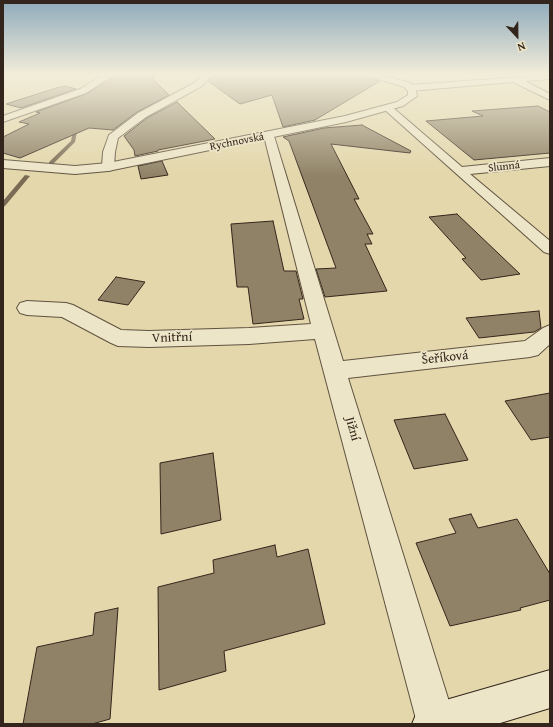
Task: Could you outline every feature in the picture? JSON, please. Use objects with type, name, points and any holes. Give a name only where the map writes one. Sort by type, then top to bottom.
[{"type":"street","points":[[3,119],[35,108]]},
{"type":"street","points":[[108,167],[109,152],[113,137],[142,115],[155,108]]},
{"type":"street","points":[[388,108],[550,249]]},
{"type":"street","name":"Rychnovská","points":[[3,164],[60,169],[108,167],[346,120],[388,108]]},
{"type":"street","name":"Jižní","points":[[269,136],[434,723]]},
{"type":"street","name":"Slunná","points":[[459,171],[550,162]]},
{"type":"street","name":"Vnitřní","points":[[27,308],[66,310],[118,338],[149,339],[249,336],[323,331]]},
{"type":"street","name":"Šeříková","points":[[334,371],[530,349],[550,333]]},
{"type":"street","points":[[434,723],[550,689]]},
{"type":"building","points":[[47,108],[145,108],[113,130],[89,128],[20,158],[3,153],[3,137],[29,124],[19,122],[40,113],[36,112]]},
{"type":"building","points":[[166,108],[183,108],[215,139],[135,156],[134,150],[124,136],[147,118]]},
{"type":"building","points":[[276,108],[335,108],[315,120],[283,127]]},
{"type":"building","points":[[513,108],[542,108],[550,112],[550,153],[474,160],[426,121],[483,116],[472,111]]},
{"type":"building","points":[[362,125],[411,151],[410,153],[331,144],[359,199],[354,199],[373,234],[367,234],[372,244],[365,244],[387,291],[325,297],[316,269],[336,268],[289,141],[283,137],[324,128]]},
{"type":"building","points":[[162,161],[168,175],[141,179],[138,166]]},
{"type":"building","points":[[457,214],[520,274],[481,280],[462,259],[466,258],[429,217]]},
{"type":"building","points":[[273,221],[284,271],[296,271],[303,299],[299,299],[304,319],[253,324],[248,287],[237,287],[231,224]]},
{"type":"building","points":[[116,277],[145,282],[128,305],[98,300]]},
{"type":"building","points":[[539,311],[541,328],[534,332],[479,338],[466,318]]},
{"type":"building","points":[[550,393],[550,437],[531,440],[505,401]]},
{"type":"building","points":[[445,414],[468,460],[414,469],[394,420]]},
{"type":"building","points":[[213,453],[221,520],[161,534],[160,463]]},
{"type":"building","points":[[471,514],[478,528],[517,519],[550,574],[550,600],[520,608],[521,610],[450,626],[416,543],[456,533],[449,519]]},
{"type":"building","points":[[275,545],[277,557],[308,549],[325,624],[224,651],[226,671],[159,690],[158,587],[214,573],[213,560]]},
{"type":"building","points":[[118,608],[110,719],[92,724],[23,724],[37,647],[93,635],[95,613]]},
{"type":"waterway","points":[[51,163],[73,141],[75,131],[81,127]]},
{"type":"waterway","points":[[3,205],[27,176]]}]
